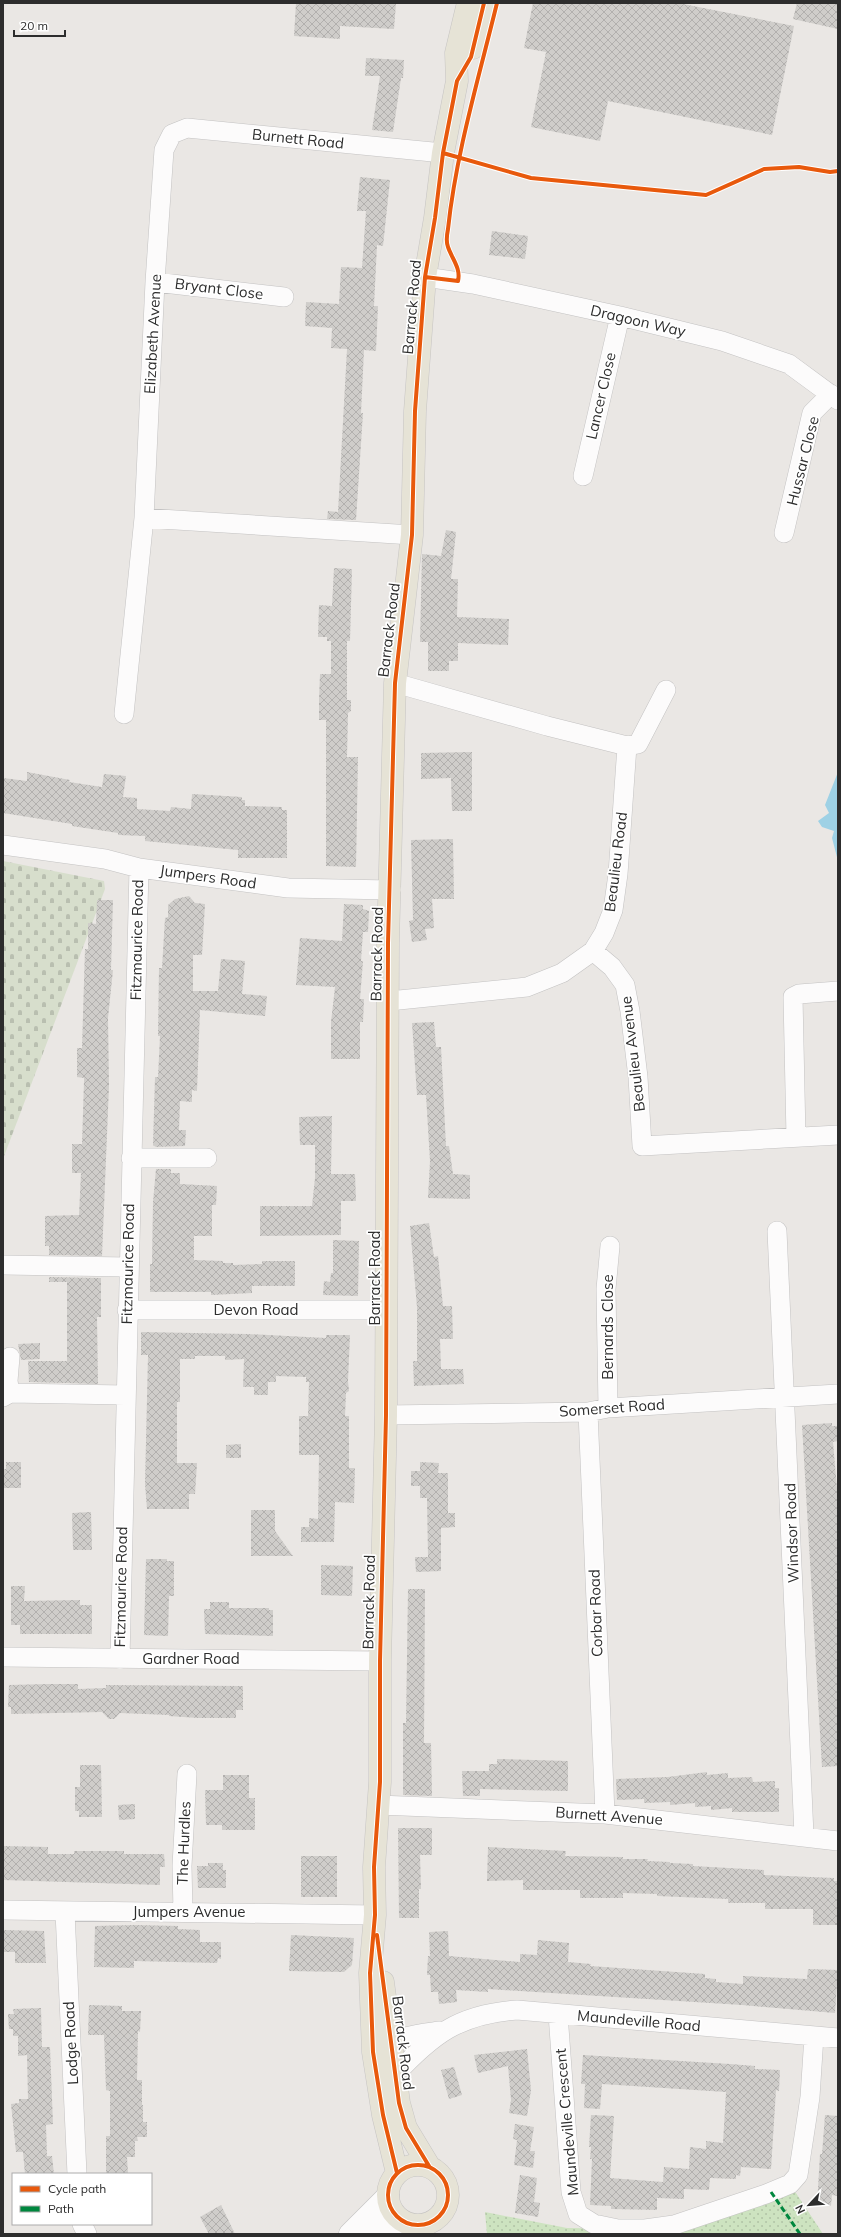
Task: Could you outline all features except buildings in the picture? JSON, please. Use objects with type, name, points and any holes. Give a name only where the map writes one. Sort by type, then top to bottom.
[{"type":"main road","name":"Barrack Road","points":[[429,2166],[406,2128],[394,2076],[375,1915],[374,1868],[378,1806],[386,1415],[389,1001],[388,943],[395,683],[412,535],[415,411],[424,277],[435,218],[443,153],[457,81],[456,53],[468,3]]},
{"type":"main road","name":"Barrack Road","points":[[457,81],[471,57],[484,3]]},
{"type":"main road","name":"Barrack Road","points":[[375,1915],[370,1973],[374,2058],[383,2115],[397,2173]]},
{"type":"main road","points":[[412,2165],[429,2166],[439,2172],[446,2181],[449,2193],[448,2204],[442,2214],[438,2228],[423,2225],[412,2225],[402,2221],[392,2210],[388,2196],[389,2188],[397,2173],[412,2165]]},
{"type":"street","name":"Burnett Road","points":[[164,150],[172,134],[187,128],[443,153]]},
{"type":"street","name":"Elizabeth Avenue","points":[[124,714],[144,518],[155,282],[164,150]]},
{"type":"street","name":"Dragoon Way","points":[[424,277],[458,281],[620,316],[722,341],[789,364],[834,397]]},
{"type":"street","name":"Bryant Close","points":[[155,282],[284,297]]},
{"type":"street","name":"Lancer Close","points":[[583,476],[620,316]]},
{"type":"street","name":"Hussar Close","points":[[784,533],[812,413],[834,397]]},
{"type":"street","points":[[144,518],[412,535]]},
{"type":"street","points":[[395,683],[548,726],[627,746],[638,744],[666,690]]},
{"type":"street","name":"Beaulieu Road","points":[[389,1001],[527,987],[562,974],[593,951],[604,933],[613,910],[619,866],[627,746]]},
{"type":"street","name":"Jumpers Road","points":[[3,845],[105,859],[139,868],[288,888],[390,890]]},
{"type":"street","name":"Fitzmaurice Road","points":[[120,1659],[126,1395],[126,1310],[139,868]]},
{"type":"street","name":"Beaulieu Avenue","points":[[593,951],[612,967],[625,985],[630,1011],[638,1077],[642,1146],[796,1137]]},
{"type":"street","points":[[838,991],[799,994],[793,997],[796,1137],[838,1134]]},
{"type":"street","points":[[131,1158],[207,1158]]},
{"type":"street","name":"Windsor Road","points":[[778,1231],[804,1835]]},
{"type":"street","name":"Bernards Close","points":[[608,1408],[606,1289],[610,1246]]},
{"type":"street","points":[[3,1265],[128,1267]]},
{"type":"street","name":"Devon Road","points":[[126,1310],[386,1310]]},
{"type":"street","points":[[10,1357],[6,1395],[126,1395]]},
{"type":"street","name":"Somerset Road","points":[[386,1415],[588,1412],[608,1408],[838,1394]]},
{"type":"street","name":"Corbar Road","points":[[588,1412],[604,1814]]},
{"type":"street","name":"Gardner Road","points":[[3,1657],[380,1661]]},
{"type":"street","name":"The Hurdles","points":[[183,1912],[182,1866],[187,1774]]},
{"type":"street","name":"Burnett Avenue","points":[[378,1806],[604,1814],[804,1835],[838,1840]]},
{"type":"street","name":"Jumpers Avenue","points":[[3,1910],[375,1915]]},
{"type":"street","name":"Lodge Road","points":[[65,1912],[77,2173]]},
{"type":"street","name":"Maundeville Road","points":[[394,2076],[427,2042],[444,2031],[477,2016],[494,2012],[517,2010],[838,2038]]},
{"type":"street","name":"Maundeville Crescent","points":[[558,2014],[570,2192],[578,2214],[594,2224],[618,2229],[645,2229],[674,2225],[790,2184],[798,2175],[810,2097],[814,2036]]},
{"type":"street","name":"Maundeville Road","points":[[374,2058],[390,2042],[414,2035],[444,2031]]},
{"type":"street","points":[[350,2234],[388,2196]]},
{"type":"street","points":[[350,2234],[379,2232],[402,2221]]},
{"type":"street","points":[[82,2225],[87,2234]]},
{"type":"green space","points":[[3,861],[104,881],[105,889],[3,1159]]},
{"type":"green space","points":[[790,2184],[823,2234],[487,2234],[485,2212],[567,2228],[645,2229]]},
{"type":"water","points":[[838,772],[838,861],[832,838],[834,831],[822,827],[818,821],[829,813],[825,805]]},
{"type":"marked path","points":[[771,2192],[800,2234]]},
{"type":"cycle path","points":[[397,2173],[383,2115],[373,2052],[370,1973],[375,1915],[374,1867],[380,1782],[380,1661],[386,1415],[388,943],[395,683],[412,535],[415,411],[425,277],[435,218],[443,153],[457,81],[471,57],[484,3]]},
{"type":"cycle path","points":[[425,277],[458,281],[459,276],[448,247],[447,236],[456,172],[462,144],[497,3]]},
{"type":"cycle path","points":[[443,153],[531,178],[706,195],[764,169],[799,167],[830,172],[838,171]]},
{"type":"cycle path","points":[[377,1935],[399,2103],[406,2128],[429,2166]]},
{"type":"cycle path","points":[[412,2165],[424,2165],[435,2170],[443,2178],[448,2189],[448,2195],[446,2207],[435,2220],[424,2225],[412,2225],[401,2220],[393,2212],[388,2201],[388,2189],[393,2178],[401,2170],[412,2165]]}]
